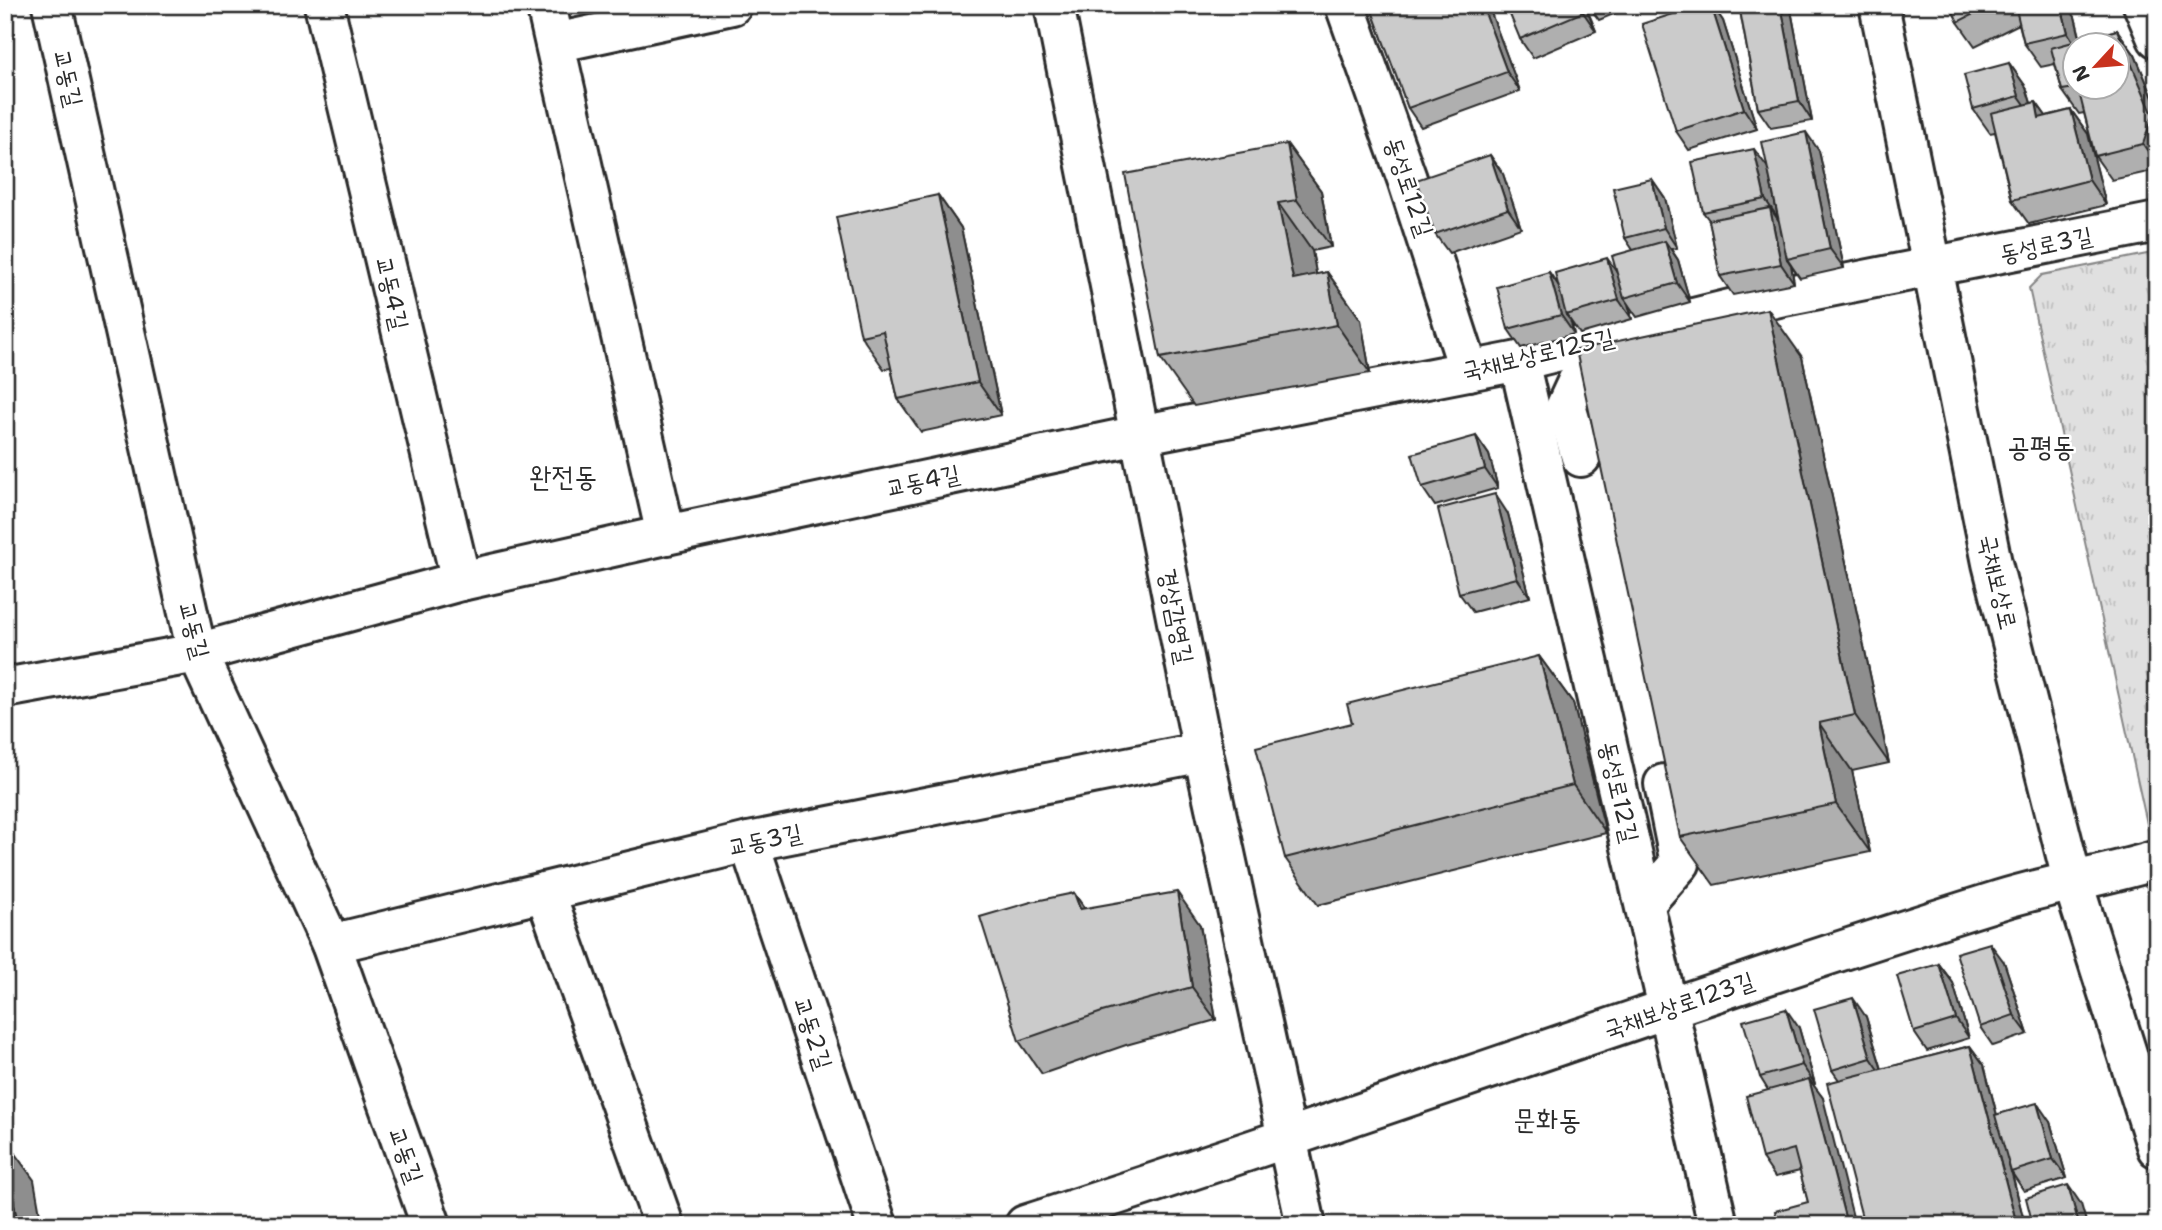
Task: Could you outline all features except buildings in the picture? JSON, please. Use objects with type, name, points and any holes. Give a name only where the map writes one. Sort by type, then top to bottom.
[{"type":"street","name":"교동길","points":[[52,5],[197,653],[331,944],[431,1225]]},
{"type":"street","name":"교동4길","points":[[324,5],[461,581]]},
{"type":"street","points":[[546,5],[666,535]]},
{"type":"street","points":[[555,43],[732,5]]},
{"type":"street","name":"경상감영길","points":[[1054,5],[1203,752],[1306,1225]]},
{"type":"street","name":"동성로12길","points":[[1345,5],[1407,179],[1469,371]]},
{"type":"street","name":"국채보상로","points":[[1879,5],[1992,563],[2073,883],[2157,1148]]},
{"type":"street","points":[[2144,5],[2157,38]]},
{"type":"street","name":"동성로3길","points":[[1934,267],[2157,222]]},
{"type":"street","name":"국채보상로125길","points":[[1139,435],[1469,371],[1723,311],[1934,267]]},
{"type":"street","points":[[1581,457],[1566,407],[1585,365],[1693,341],[1723,311]]},
{"type":"street","name":"동성로12길","points":[[1518,360],[1718,1225]]},
{"type":"street","name":"교동4길","points":[[5,688],[197,653],[461,581],[1139,435]]},
{"type":"street","name":"교동3길","points":[[331,944],[749,842],[1203,752]]},
{"type":"street","points":[[1645,903],[1681,863],[1664,784]]},
{"type":"street","name":"교동2길","points":[[749,842],[877,1225]]},
{"type":"street","name":"국채보상로123길","points":[[1289,1140],[1667,1008],[2004,898],[2157,860]]},
{"type":"street","points":[[545,892],[664,1225]]},
{"type":"street","points":[[1025,1225],[1289,1140]]},
{"type":"green space","points":[[2157,252],[2157,840],[2151,842],[2029,288],[2042,275]]},
{"type":"district","name":"공평동","points":[[2041,446]]},
{"type":"district","name":"완전동","points":[[563,476]]},
{"type":"district","name":"문화동","points":[[1547,1119]]}]
